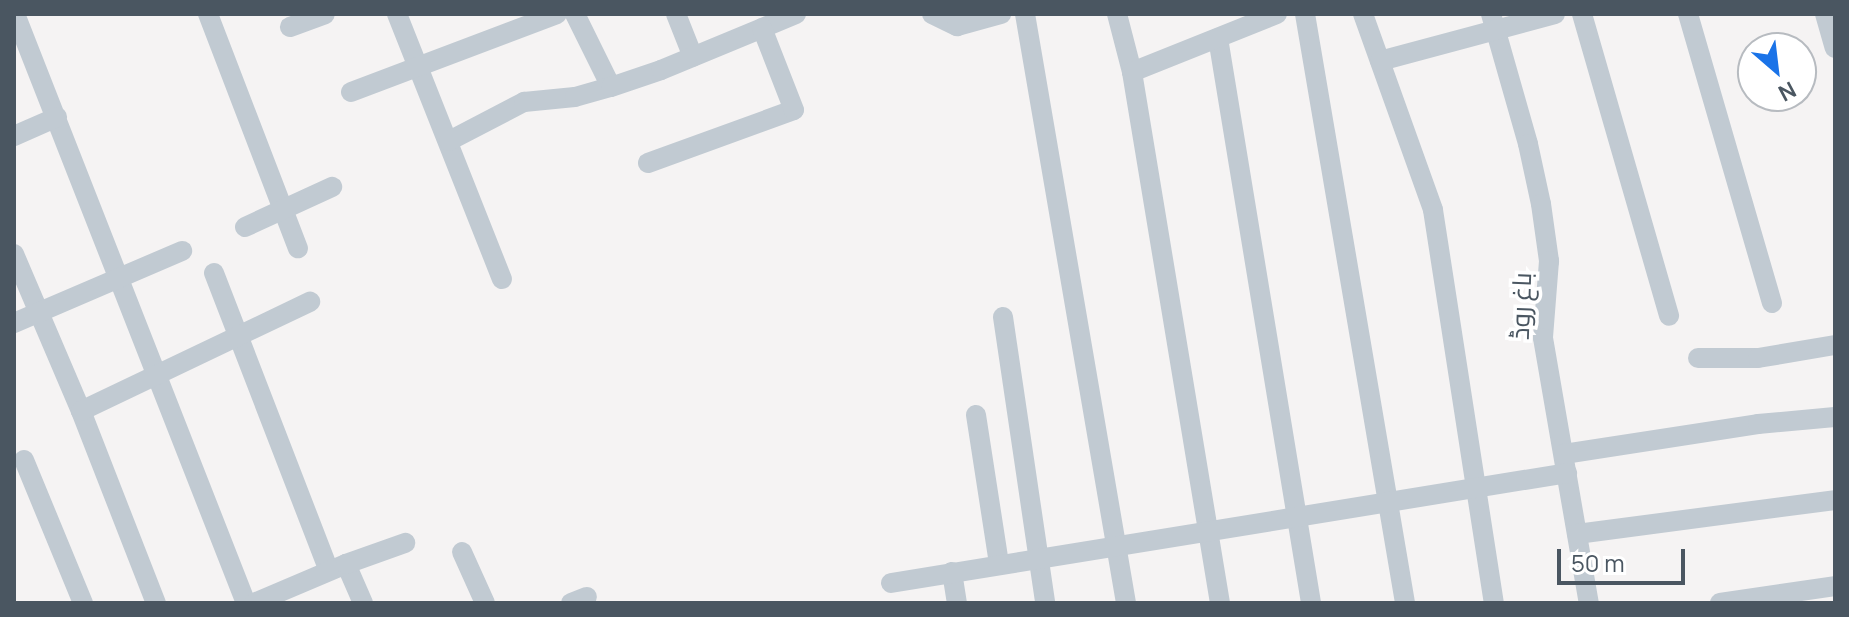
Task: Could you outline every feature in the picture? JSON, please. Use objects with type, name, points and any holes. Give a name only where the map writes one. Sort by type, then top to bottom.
[{"type":"street","points":[[15,14],[158,375],[258,602],[338,567],[405,543]]},
{"type":"street","points":[[208,14],[298,248]]},
{"type":"street","points":[[290,27],[325,14]]},
{"type":"street","points":[[397,14],[502,279]]},
{"type":"street","points":[[351,92],[557,14]]},
{"type":"street","points":[[575,14],[611,87]]},
{"type":"street","points":[[676,14],[693,57]]},
{"type":"street","points":[[449,141],[524,102],[575,97],[611,87],[796,14]]},
{"type":"street","points":[[932,14],[957,26],[1001,14]]},
{"type":"street","points":[[1025,14],[1126,603]]},
{"type":"street","points":[[1117,14],[1132,72],[1220,603]]},
{"type":"street","points":[[1132,72],[1277,14]]},
{"type":"street","points":[[1305,14],[1405,603]]},
{"type":"street","points":[[1363,14],[1433,210],[1494,603]]},
{"type":"street","points":[[1380,61],[1493,23],[1555,14]]},
{"type":"street","points":[[1582,14],[1669,316]]},
{"type":"street","points":[[1688,14],[1772,303]]},
{"type":"street","points":[[1825,14],[1835,48]]},
{"type":"street","name":"باغ روڈ","points":[[1493,23],[1528,144],[1541,204],[1549,261],[1543,338],[1589,603]]},
{"type":"street","points":[[648,163],[794,110],[762,28]]},
{"type":"street","points":[[1218,38],[1311,603]]},
{"type":"street","points":[[14,136],[57,117]]},
{"type":"street","points":[[245,227],[332,187]]},
{"type":"street","points":[[14,323],[182,251]]},
{"type":"street","points":[[14,254],[81,411],[156,603]]},
{"type":"street","points":[[214,273],[338,567],[363,603]]},
{"type":"street","points":[[81,411],[238,333],[310,302]]},
{"type":"street","points":[[1003,317],[1045,603]]},
{"type":"street","points":[[1698,358],[1758,358],[1835,345]]},
{"type":"street","points":[[976,415],[999,564]]},
{"type":"street","points":[[891,583],[1475,487],[1566,464],[1758,424],[1835,417]]},
{"type":"street","points":[[24,460],[83,603]]},
{"type":"street","points":[[1577,534],[1835,500]]},
{"type":"street","points":[[462,552],[485,603]]},
{"type":"street","points":[[952,572],[957,603]]},
{"type":"street","points":[[1720,603],[1835,586]]}]
